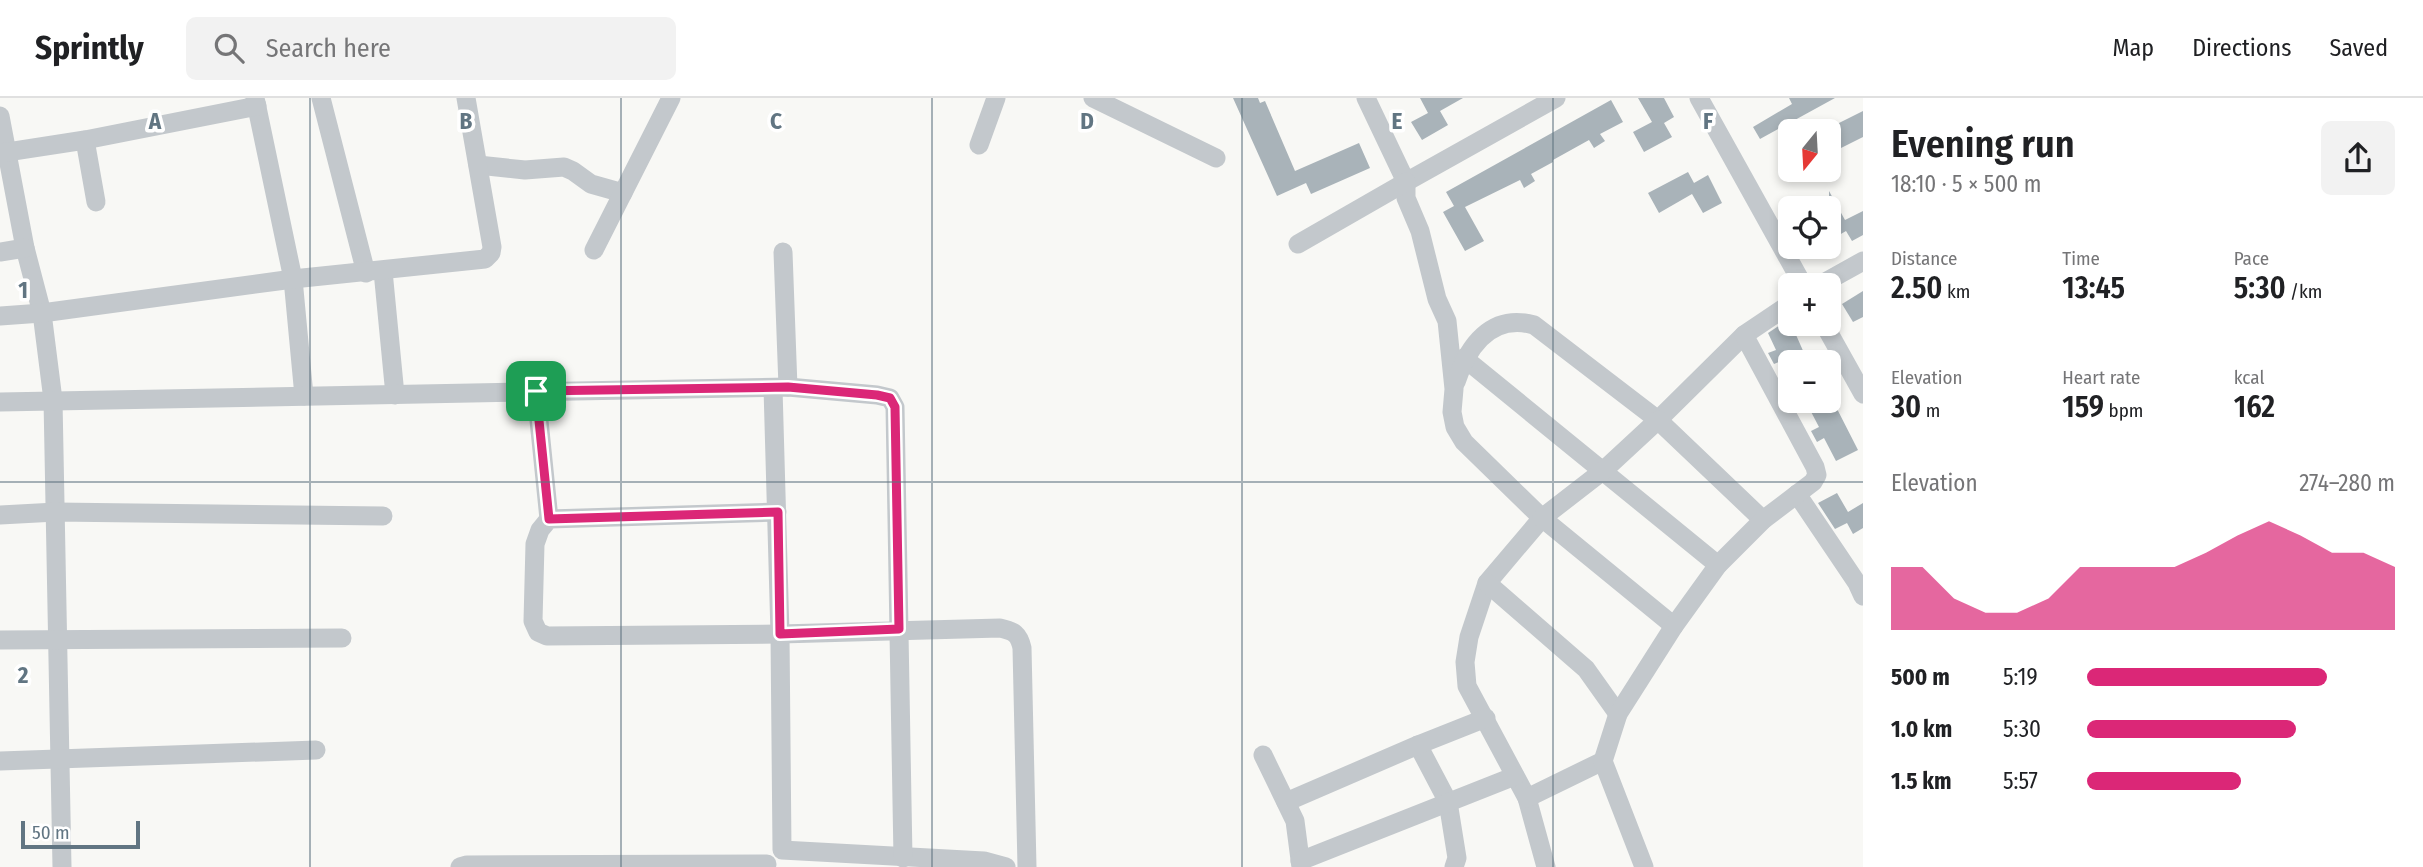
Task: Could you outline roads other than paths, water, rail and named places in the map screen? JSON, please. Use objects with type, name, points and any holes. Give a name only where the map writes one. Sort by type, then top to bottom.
[{"type":"street","points":[[321,98],[375,272],[395,394]]},
{"type":"street","points":[[0,316],[42,313],[293,279],[485,259],[491,253],[492,247],[466,98]]},
{"type":"street","points":[[594,250],[671,98]]},
{"type":"street","points":[[979,145],[996,98]]},
{"type":"street","points":[[1093,98],[1216,159]]},
{"type":"street","points":[[1366,98],[1406,182],[1406,198],[1420,231],[1437,299],[1447,321],[1455,427],[1464,442],[1542,518],[1674,626]]},
{"type":"street","points":[[1298,244],[1556,98]]},
{"type":"street","points":[[1699,98],[1796,273]]},
{"type":"street","points":[[3,152],[85,140],[256,102],[293,279],[304,396]]},
{"type":"street","points":[[0,116],[3,152],[42,313],[53,400],[62,867]]},
{"type":"street","points":[[85,140],[96,202]]},
{"type":"street","points":[[478,165],[525,170],[564,167],[592,184],[623,193]]},
{"type":"street","points":[[0,252],[25,248]]},
{"type":"street","points":[[460,867],[467,864],[767,865],[782,850],[778,512],[783,252]]},
{"type":"street","points":[[1841,273],[1863,261]]},
{"type":"street","points":[[1546,867],[1527,798],[1467,686],[1465,662],[1469,637],[1487,583],[1542,518],[1604,470],[1658,421],[1744,335],[1778,312]]},
{"type":"street","points":[[1454,389],[1464,358],[1480,337],[1501,325],[1518,321],[1534,325],[1658,421],[1763,520]]},
{"type":"street","points":[[1644,867],[1603,761],[1618,715],[1674,626],[1718,565],[1763,520],[1813,482],[1817,475],[1744,335]]},
{"type":"street","points":[[1831,336],[1863,394]]},
{"type":"street","points":[[1464,358],[1718,565]]},
{"type":"street","points":[[0,402],[781,388],[890,398],[895,407],[903,858]]},
{"type":"street","points":[[536,391],[549,519],[540,530],[535,544],[533,621],[538,632],[547,636],[780,634],[899,629],[1000,628],[1014,631],[1020,637],[1022,648],[1027,867]]},
{"type":"street","points":[[1797,494],[1863,596]]},
{"type":"street","points":[[0,515],[56,512],[383,516]]},
{"type":"street","points":[[549,519],[778,512]]},
{"type":"street","points":[[1487,583],[1586,669],[1618,715]]},
{"type":"street","points":[[0,640],[342,638]]},
{"type":"street","points":[[1286,802],[1486,718]]},
{"type":"street","points":[[1418,745],[1448,802],[1457,858],[1454,867]]},
{"type":"street","points":[[0,761],[316,750]]},
{"type":"street","points":[[1262,755],[1297,830],[1300,864],[1515,776]]},
{"type":"street","points":[[1527,798],[1603,761]]},
{"type":"street","points":[[782,850],[937,862],[984,861],[1006,867]]}]
